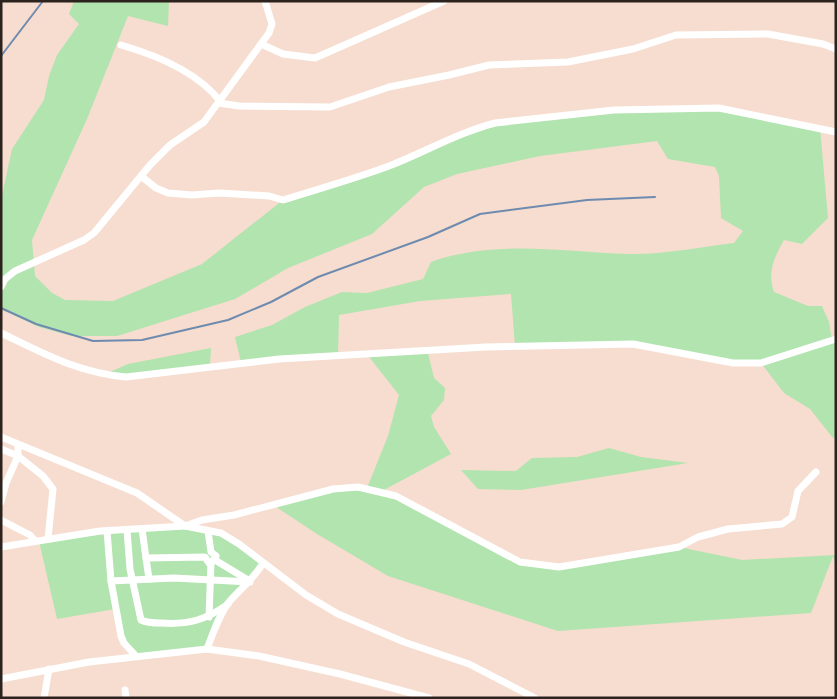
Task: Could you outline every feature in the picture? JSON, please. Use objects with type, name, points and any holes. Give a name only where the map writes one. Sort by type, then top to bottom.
[{"type":"street","points":[[1,287],[5,279],[15,271],[92,235],[141,176],[170,145],[204,122],[272,27],[265,1]]},
{"type":"street","points":[[261,44],[295,57],[321,57],[444,1]]},
{"type":"street","points":[[121,45],[145,52],[197,79],[219,102],[227,106],[330,107],[389,86],[449,76],[489,65],[568,62],[633,49],[676,35],[768,34],[823,44],[836,49]]},
{"type":"street","points":[[141,176],[156,188],[168,193],[192,195],[219,192],[269,196],[283,200],[389,166],[459,134],[480,127],[495,123],[614,110],[719,108],[836,132]]},
{"type":"street","points":[[1,333],[71,366],[103,375],[126,377],[223,364],[405,350],[618,344],[733,363],[761,362],[836,339]]},
{"type":"street","points":[[1,437],[18,446],[88,471],[137,493],[185,526],[227,537],[306,595],[338,614],[404,642],[469,664],[535,698]]},
{"type":"street","points":[[1,502],[6,483],[18,456],[18,446]]},
{"type":"street","points":[[1,449],[18,456],[43,476],[53,489],[48,539]]},
{"type":"street","points":[[1,548],[35,541],[107,531],[185,526],[202,520],[234,515],[333,489],[367,488],[396,496],[520,562],[559,567],[679,547],[698,537],[728,529],[782,524],[792,517],[798,492],[816,472]]},
{"type":"street","points":[[1,520],[30,535],[35,541]]},
{"type":"street","points":[[142,529],[149,579]]},
{"type":"street","points":[[127,530],[133,580],[142,620],[145,622],[192,623],[209,617],[228,604],[250,582],[263,563]]},
{"type":"street","points":[[107,531],[111,581],[121,636],[136,656]]},
{"type":"street","points":[[208,531],[211,552],[216,556],[213,561],[210,579],[209,617]]},
{"type":"street","points":[[146,558],[205,557],[250,582]]},
{"type":"street","points":[[111,581],[210,579],[250,582]]},
{"type":"street","points":[[207,649],[214,629],[228,604]]},
{"type":"street","points":[[1,680],[48,669],[136,656],[207,649],[259,656],[340,674],[429,698]]},
{"type":"street","points":[[44,698],[48,669]]},
{"type":"green space","points":[[74,1],[169,1],[168,26],[128,16],[87,119],[32,240],[35,276],[52,293],[65,300],[113,301],[202,264],[283,200],[389,166],[480,127],[614,110],[719,108],[820,128],[828,218],[802,244],[784,240],[775,259],[771,278],[774,292],[808,306],[822,306],[829,322],[832,340],[836,339],[836,437],[833,438],[810,409],[784,393],[761,363],[733,363],[633,344],[515,346],[511,294],[420,301],[339,315],[338,355],[241,362],[235,337],[272,325],[305,307],[342,292],[367,293],[423,279],[431,262],[455,255],[504,249],[640,254],[734,243],[743,231],[721,218],[719,176],[715,167],[668,159],[657,141],[540,156],[457,174],[424,187],[372,234],[288,268],[235,299],[117,336],[72,336],[39,327],[1,309],[1,200],[12,149],[44,100],[49,76],[57,55],[79,24],[69,14]]},
{"type":"green space","points":[[211,348],[210,365],[153,375],[103,375],[128,364]]},
{"type":"green space","points":[[427,349],[434,378],[445,388],[444,400],[431,416],[434,427],[451,454],[382,491],[508,556],[559,567],[679,547],[742,560],[836,555],[836,567],[833,556],[811,613],[558,631],[388,576],[317,534],[273,505],[333,489],[367,488],[388,436],[399,395],[366,353]]},
{"type":"green space","points":[[609,448],[641,457],[688,463],[521,490],[478,489],[461,470],[516,471],[532,458],[577,457]]},
{"type":"green space","points":[[185,526],[221,532],[264,560],[228,604],[207,649],[136,656],[124,643],[115,609],[57,619],[39,541]]},
{"type":"waterway","points":[[1,56],[43,1]]},
{"type":"waterway","points":[[1,308],[36,324],[93,341],[142,340],[228,320],[271,302],[318,277],[428,237],[480,214],[587,200],[655,197]]}]
